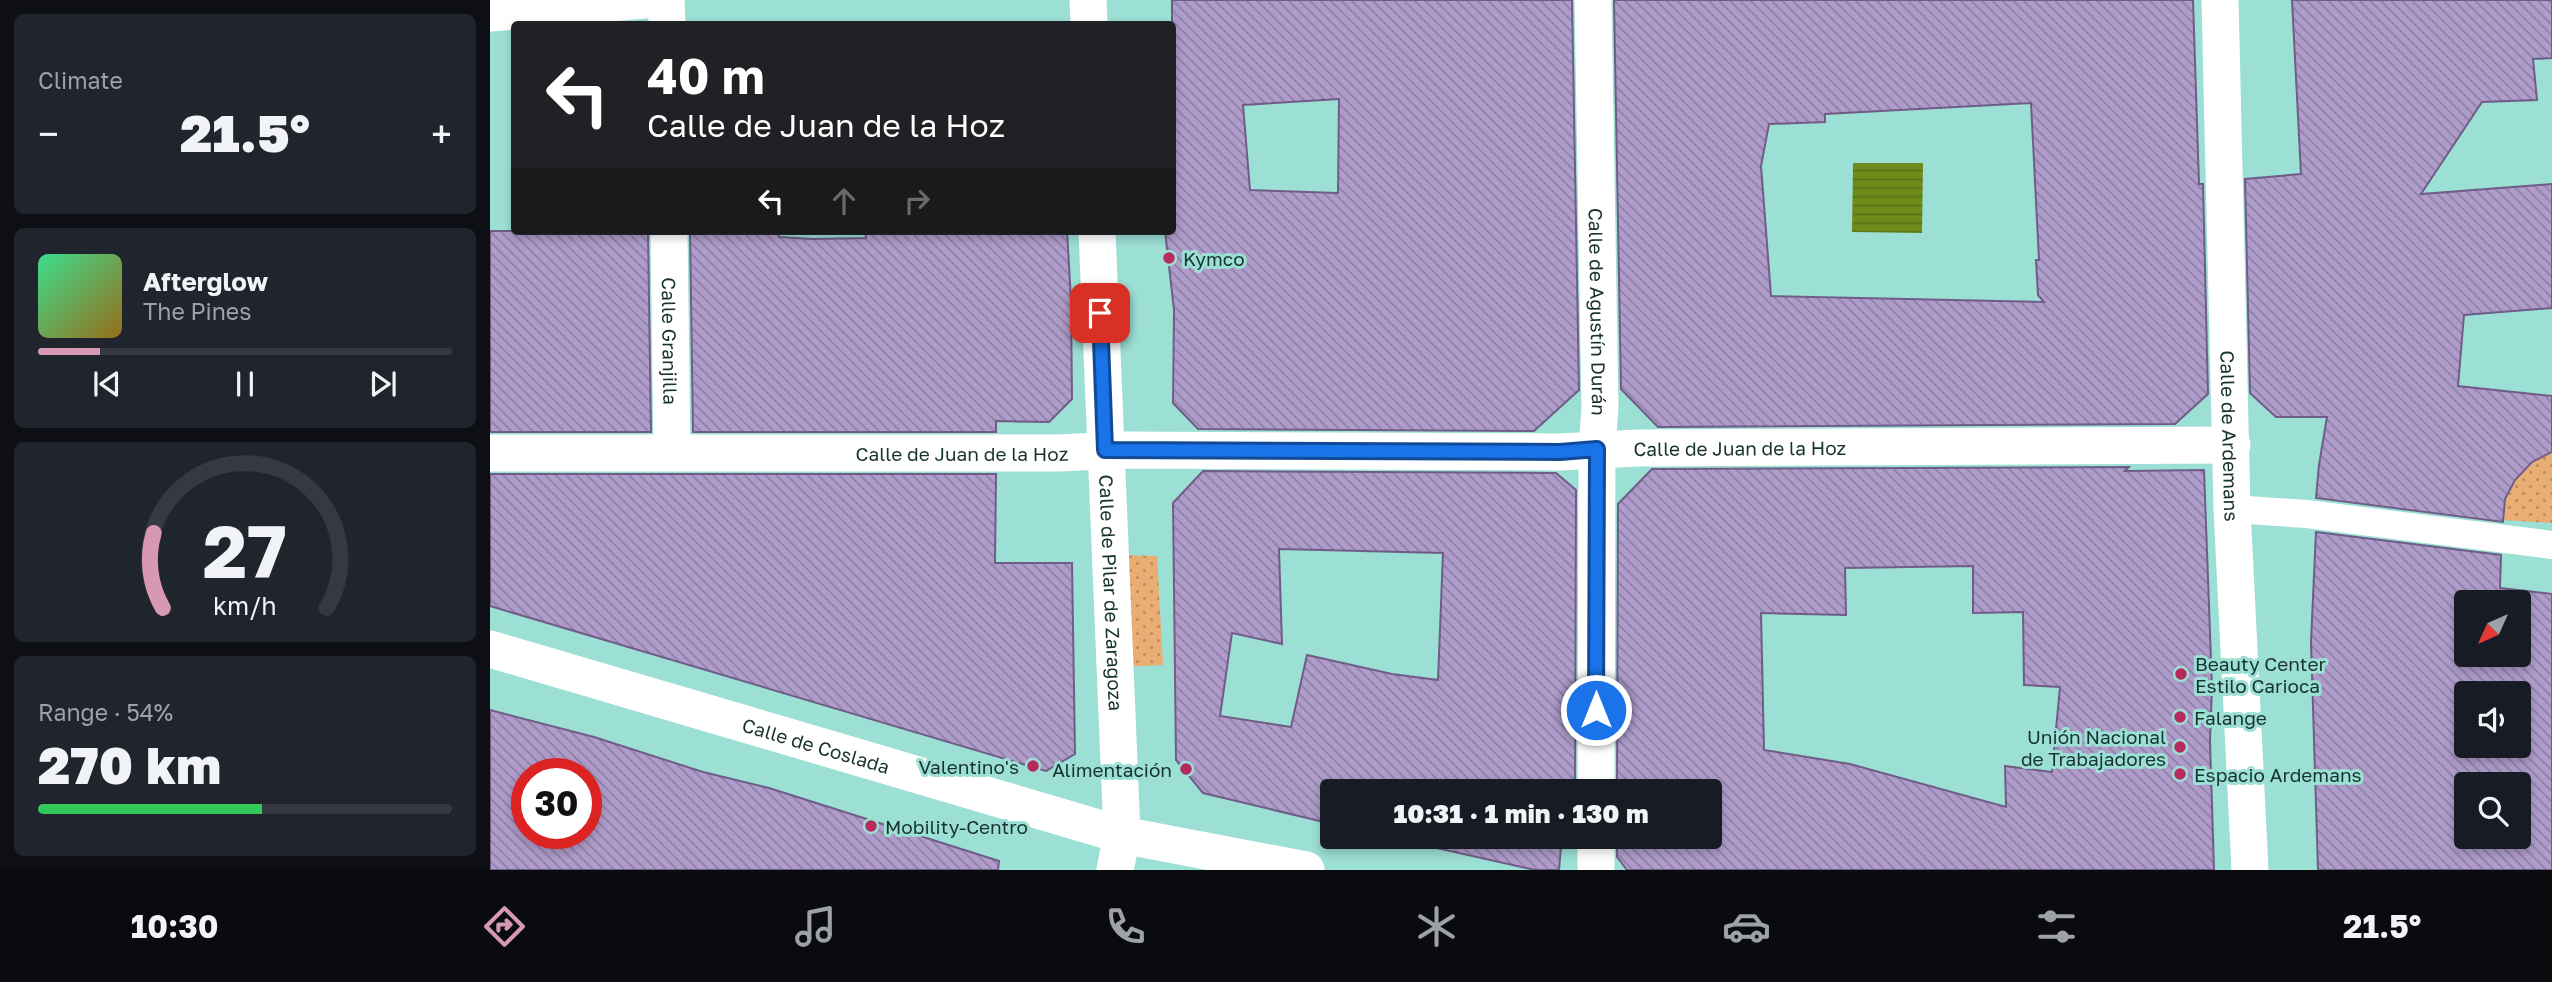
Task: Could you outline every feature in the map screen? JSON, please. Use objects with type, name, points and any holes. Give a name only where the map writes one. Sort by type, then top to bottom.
[{"type":"street","points":[[490,13],[645,0]]},
{"type":"street","points":[[666,0],[667,21]]},
{"type":"street","points":[[1088,0],[1089,21]]},
{"type":"street","name":"Calle de Agustín Durán","points":[[1593,0],[1600,408],[1597,449],[1596,779]]},
{"type":"street","name":"Calle de Ardemans","points":[[2220,0],[2232,509],[2250,870]]},
{"type":"street","name":"Calle Granjilla","points":[[669,235],[672,451]]},
{"type":"street","name":"Calle de Pilar de Zaragoza","points":[[1097,235],[1122,835],[1115,870]]},
{"type":"street","name":"Calle de Juan de la Hoz","points":[[490,453],[1059,453],[1105,450],[1560,452],[1597,449],[2232,445]]},
{"type":"street","points":[[2232,509],[2307,514],[2552,545]]},
{"type":"street","name":"Calle de Coslada","points":[[490,649],[1122,835],[1306,870]]},
{"type":"street","points":[[1596,849],[1596,870]]},
{"type":"shaded area","points":[[1853,163],[1923,163],[1922,233],[1852,232]]},
{"type":"shaded area","points":[[2552,452],[2552,523],[2503,520],[2507,497],[2517,478],[2532,463]]},
{"type":"shaded area","points":[[1117,555],[1157,556],[1163,665],[1121,667]]},
{"type":"building","points":[[1172,0],[1572,0],[1579,390],[1534,431],[1198,429],[1173,403],[1174,310],[1165,235],[1176,235],[1176,21],[1172,21]],"holes":[[[1339,99],[1338,193],[1250,190],[1243,105]]]},
{"type":"building","points":[[1614,0],[2193,0],[2199,184],[2203,184],[2208,394],[2175,424],[1658,427],[1621,389]],"holes":[[[2031,103],[2039,260],[2036,260],[2038,295],[2044,302],[1771,296],[1761,166],[1769,124],[1825,122],[1825,114]]]},
{"type":"building","points":[[2292,0],[2552,0],[2552,58],[2533,59],[2537,100],[2482,102],[2421,194],[2552,184],[2552,308],[2464,315],[2458,386],[2552,396],[2552,452],[2532,462],[2515,480],[2505,499],[2503,522],[2316,498],[2327,417],[2276,417],[2250,393],[2245,179],[2301,174]]},
{"type":"building","points":[[490,231],[511,231],[511,235],[648,235],[651,432],[490,432]]},
{"type":"building","points":[[690,235],[779,235],[813,239],[866,238],[866,235],[1067,235],[1072,399],[1049,422],[996,421],[996,432],[693,432]]},
{"type":"building","points":[[2129,467],[2125,471],[2204,470],[2212,687],[2210,741],[2214,870],[1627,870],[1617,857],[1617,849],[1722,849],[1722,779],[1617,779],[1618,504],[1652,469]],"holes":[[[1973,566],[1973,613],[2023,612],[2024,685],[2060,687],[2052,772],[2005,766],[2006,807],[1850,764],[1764,750],[1761,613],[1846,615],[1845,568]]]},
{"type":"building","points":[[1203,471],[1556,473],[1576,490],[1575,779],[1320,779],[1320,821],[1203,793],[1176,760],[1173,503]],"holes":[[[1279,549],[1443,553],[1438,680],[1392,674],[1307,655],[1291,727],[1220,716],[1232,633],[1282,644]]]},
{"type":"building","points":[[490,474],[996,474],[995,563],[1072,563],[1075,754],[1046,771],[490,606]]},
{"type":"building","points":[[2316,532],[2501,555],[2500,588],[2517,590],[2454,590],[2454,667],[2531,667],[2531,592],[2552,594],[2552,870],[2318,870],[2311,642]]},
{"type":"building","points":[[490,710],[594,737],[703,772],[769,788],[999,861],[998,870],[490,870]]},
{"type":"building","points":[[1441,849],[1561,849],[1559,870],[1535,870]]},
{"type":"place","name":"Kymco","points":[[1169,258]]},
{"type":"place","name":"Beauty Center Estilo Carioca","points":[[2181,674]]},
{"type":"place","name":"Falange","points":[[2180,717]]},
{"type":"place","name":"Unión Nacional de Trabajadores","points":[[2180,747]]},
{"type":"place","name":"Valentino's","points":[[1033,766]]},
{"type":"place","name":"Alimentación","points":[[1186,769]]},
{"type":"place","name":"Espacio Ardemans","points":[[2180,774]]},
{"type":"place","name":"Mobility-Centro","points":[[871,826]]},
{"type":"route","points":[[1100,313],[1105,450],[1560,452],[1597,449],[1596,710]]}]
